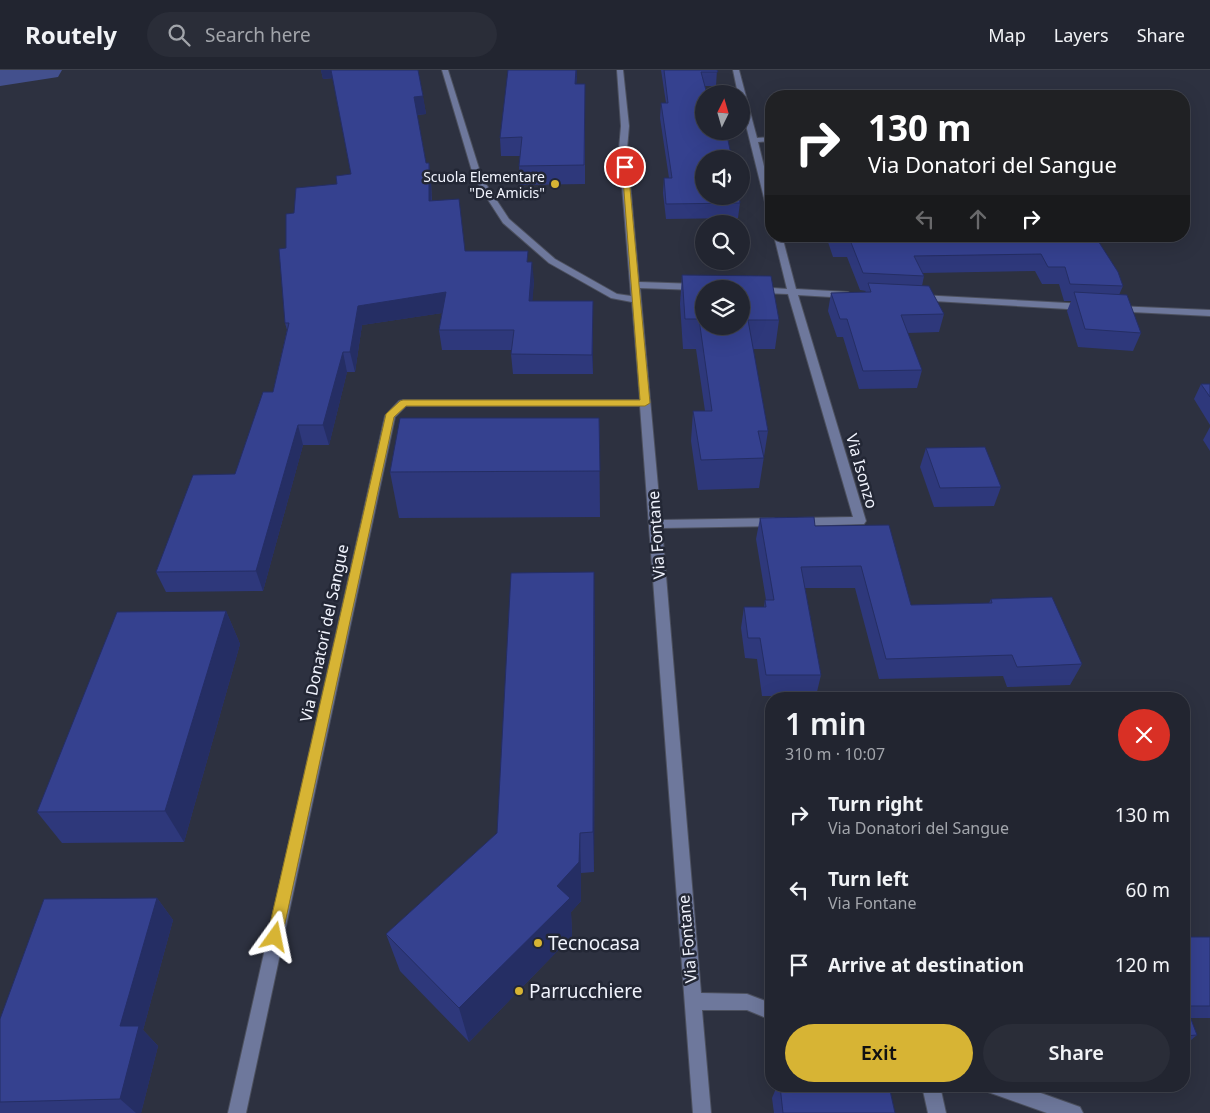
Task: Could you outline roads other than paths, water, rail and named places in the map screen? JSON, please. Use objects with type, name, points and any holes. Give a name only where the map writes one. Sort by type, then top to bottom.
[{"type":"street","points":[[444,70],[478,178],[506,221],[552,261],[614,296],[637,300]]},
{"type":"street","name":"Via Fontane","points":[[620,70],[625,126],[623,149],[656,524],[702,1113]]},
{"type":"street","points":[[736,70],[765,185]]},
{"type":"street","points":[[754,140],[765,140]]},
{"type":"street","name":"Via Isonzo","points":[[656,524],[860,521],[792,292],[780,242]]},
{"type":"street","points":[[636,285],[695,287]]},
{"type":"street","points":[[750,290],[860,295]]},
{"type":"street","points":[[909,298],[1210,313]]},
{"type":"street","name":"Via Donatori del Sangue","points":[[237,1113],[390,416],[403,403],[645,403]]},
{"type":"street","name":"Via Fontane","points":[[692,1001],[746,1002],[765,1008]]},
{"type":"street","points":[[932,1092],[937,1113]]},
{"type":"street","points":[[1012,1092],[1074,1113]]},
{"type":"place","name":"Scuola Elementare \"De Amicis\"","points":[[555,184]]},
{"type":"place","name":"Tecnocasa","points":[[538,943]]},
{"type":"place","name":"Parrucchiere","points":[[519,991]]}]
